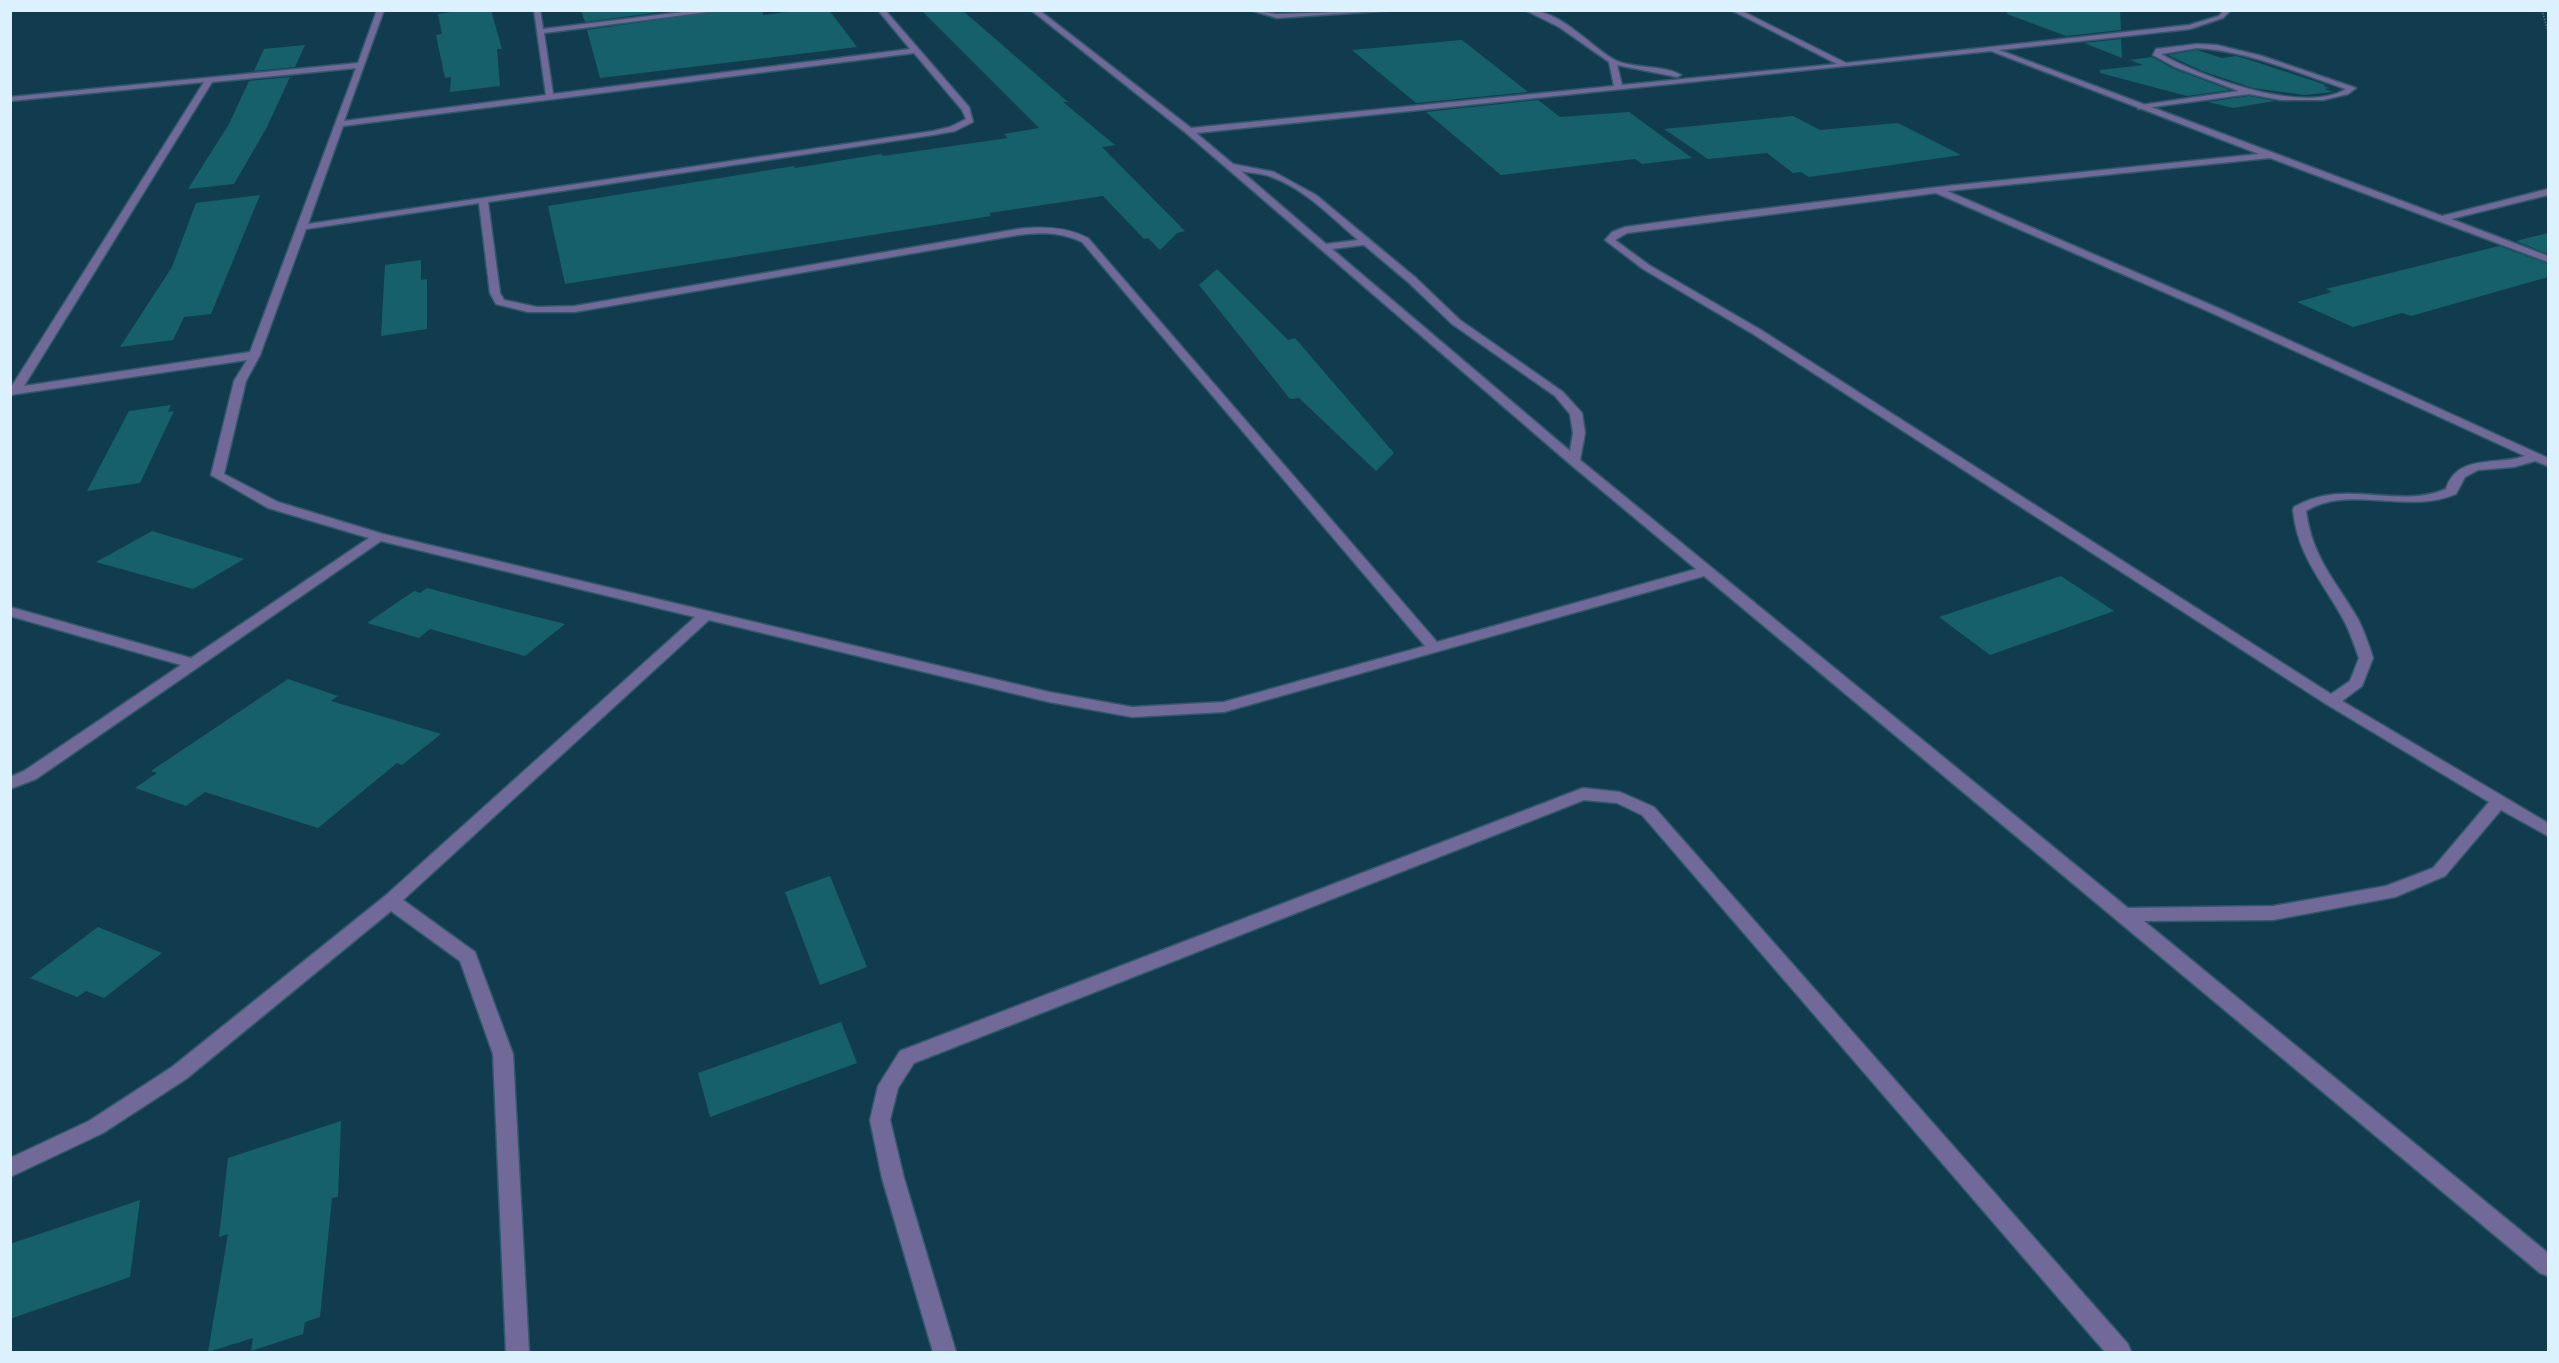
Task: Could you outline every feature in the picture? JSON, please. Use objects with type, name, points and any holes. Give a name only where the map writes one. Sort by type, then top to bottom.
[{"type":"street","points":[[381,10],[255,356],[240,381],[217,475],[273,505],[379,537],[1049,698],[1132,712],[1224,707],[1433,646],[1706,571]]},
{"type":"street","points":[[537,10],[550,97]]},
{"type":"street","points":[[540,32],[720,10]]},
{"type":"street","points":[[303,227],[933,133],[970,120],[969,115],[917,50],[881,10]]},
{"type":"street","points":[[1034,10],[1189,130],[1574,461],[2548,1266]]},
{"type":"street","points":[[1253,10],[1277,16],[1304,16],[1393,10]]},
{"type":"street","points":[[1528,10],[1543,12],[1612,62],[1699,79]]},
{"type":"street","points":[[1734,10],[1845,65]]},
{"type":"street","points":[[1189,130],[1991,50],[2190,27],[2221,17],[2228,10]]},
{"type":"street","points":[[2141,107],[2250,91],[2279,98],[2321,98],[2340,95],[2352,88],[2259,58],[2217,48],[2197,46],[2159,51],[2157,55],[2250,91]]},
{"type":"street","points":[[341,124],[917,50]]},
{"type":"street","points":[[1991,50],[2548,259]]},
{"type":"street","points":[[1612,62],[1618,86]]},
{"type":"street","points":[[10,99],[361,65]]},
{"type":"street","points":[[13,392],[209,80]]},
{"type":"street","points":[[2270,155],[2070,174],[1939,191],[1756,210],[1625,230],[1615,234],[1610,240],[1646,267],[1757,332],[2331,701],[2548,830]]},
{"type":"street","points":[[1232,166],[1271,174],[1313,197],[1412,280],[1456,322],[1559,394],[1576,413],[1579,433],[1574,461]]},
{"type":"street","points":[[1939,191],[2214,310],[2542,459]]},
{"type":"street","points":[[2442,219],[2546,194]]},
{"type":"street","points":[[483,200],[495,293],[500,302],[526,309],[547,311],[575,309],[1033,230],[1064,231],[1077,235],[1085,240],[1433,646]]},
{"type":"street","points":[[1324,247],[1365,242]]},
{"type":"street","points":[[13,392],[255,356]]},
{"type":"street","points":[[2331,701],[2357,683],[2366,658],[2349,617],[2306,550],[2301,529],[2300,510],[2320,499],[2380,497],[2412,499],[2445,496],[2452,491],[2453,482],[2467,469],[2542,459]]},
{"type":"street","points":[[10,784],[30,775],[379,537]]},
{"type":"street","points":[[10,612],[192,663]]},
{"type":"street","points":[[10,1168],[96,1126],[179,1073],[391,902],[706,615]]},
{"type":"street","points":[[944,1353],[893,1178],[880,1120],[888,1086],[907,1057],[1583,794],[1620,798],[1648,811],[2120,1353]]},
{"type":"street","points":[[2125,915],[2273,913],[2389,892],[2439,872],[2500,800]]},
{"type":"street","points":[[391,902],[468,957],[504,1054],[518,1353]]},
{"type":"path","points":[[2542,10],[2548,32]]},
{"type":"building","points":[[464,10],[491,10],[502,49],[497,49],[500,86],[450,92],[451,77],[445,78],[436,35],[442,34],[438,14]]},
{"type":"building","points":[[581,10],[676,10],[585,22]]},
{"type":"building","points":[[725,10],[763,10],[763,15],[803,10],[829,10],[857,47],[600,78],[587,30]]},
{"type":"building","points":[[921,10],[962,10],[1068,102],[1063,102],[1115,145],[1102,147],[1185,231],[1177,233],[1160,250],[1148,238],[1144,239],[1103,196],[565,284],[548,206],[794,166],[795,168],[881,154],[883,156],[1008,138],[1004,134],[1039,128]]},
{"type":"building","points":[[2007,10],[2120,10],[2121,30],[2066,36],[2007,14]]},
{"type":"building","points":[[2121,39],[2122,58],[2084,43]]},
{"type":"building","points":[[1462,40],[1528,92],[1416,103],[1352,50]]},
{"type":"building","points":[[305,45],[295,67],[254,71],[264,49]]},
{"type":"building","points":[[2197,50],[2222,58],[2236,56],[2250,60],[2326,85],[2323,86],[2330,88],[2325,89],[2333,92],[2305,95],[2253,88],[2202,71],[2168,55]]},
{"type":"building","points":[[2152,57],[2174,69],[2230,90],[2187,96],[2100,73],[2100,70],[2143,65],[2130,60]]},
{"type":"building","points":[[290,77],[267,127],[234,184],[188,189],[229,124],[249,81]]},
{"type":"building","points":[[2249,96],[2275,101],[2233,108],[2208,102]]},
{"type":"building","points":[[1538,100],[1560,117],[1629,112],[1692,158],[1642,164],[1635,159],[1501,175],[1426,112]]},
{"type":"building","points":[[1793,116],[1820,130],[1898,123],[1961,155],[1809,177],[1801,172],[1793,173],[1767,153],[1708,159],[1664,129]]},
{"type":"building","points":[[260,195],[211,314],[184,317],[173,340],[120,347],[172,267],[196,203]]},
{"type":"building","points":[[2548,233],[2548,254],[2516,241]]},
{"type":"building","points":[[2499,246],[2548,264],[2548,277],[2411,316],[2402,313],[2353,327],[2297,302],[2332,292],[2326,289]]},
{"type":"building","points":[[421,260],[421,280],[427,279],[427,329],[381,336],[385,265]]},
{"type":"building","points":[[1217,269],[1288,340],[1295,338],[1394,453],[1376,471],[1299,398],[1290,399],[1199,285]]},
{"type":"building","points":[[171,405],[168,412],[174,411],[140,483],[87,491],[129,411]]},
{"type":"building","points":[[152,531],[244,559],[193,589],[96,562]]},
{"type":"building","points":[[2061,576],[2114,611],[1990,655],[1939,617]]},
{"type":"building","points":[[427,588],[565,624],[525,656],[430,629],[419,638],[367,623],[414,591],[420,593]]},
{"type":"building","points":[[288,679],[338,696],[331,701],[441,734],[402,765],[397,763],[318,828],[205,792],[186,806],[135,788],[157,773],[151,771]]},
{"type":"building","points":[[830,876],[867,967],[820,985],[785,892]]},
{"type":"building","points":[[98,927],[162,953],[104,998],[86,991],[77,997],[30,978]]},
{"type":"building","points":[[841,1022],[857,1063],[710,1117],[698,1073]]},
{"type":"building","points":[[341,1121],[338,1197],[332,1198],[320,1317],[305,1322],[303,1334],[251,1351],[253,1338],[208,1352],[228,1234],[219,1237],[228,1158]]},
{"type":"building","points":[[140,1200],[130,1277],[10,1319],[10,1244]]}]
